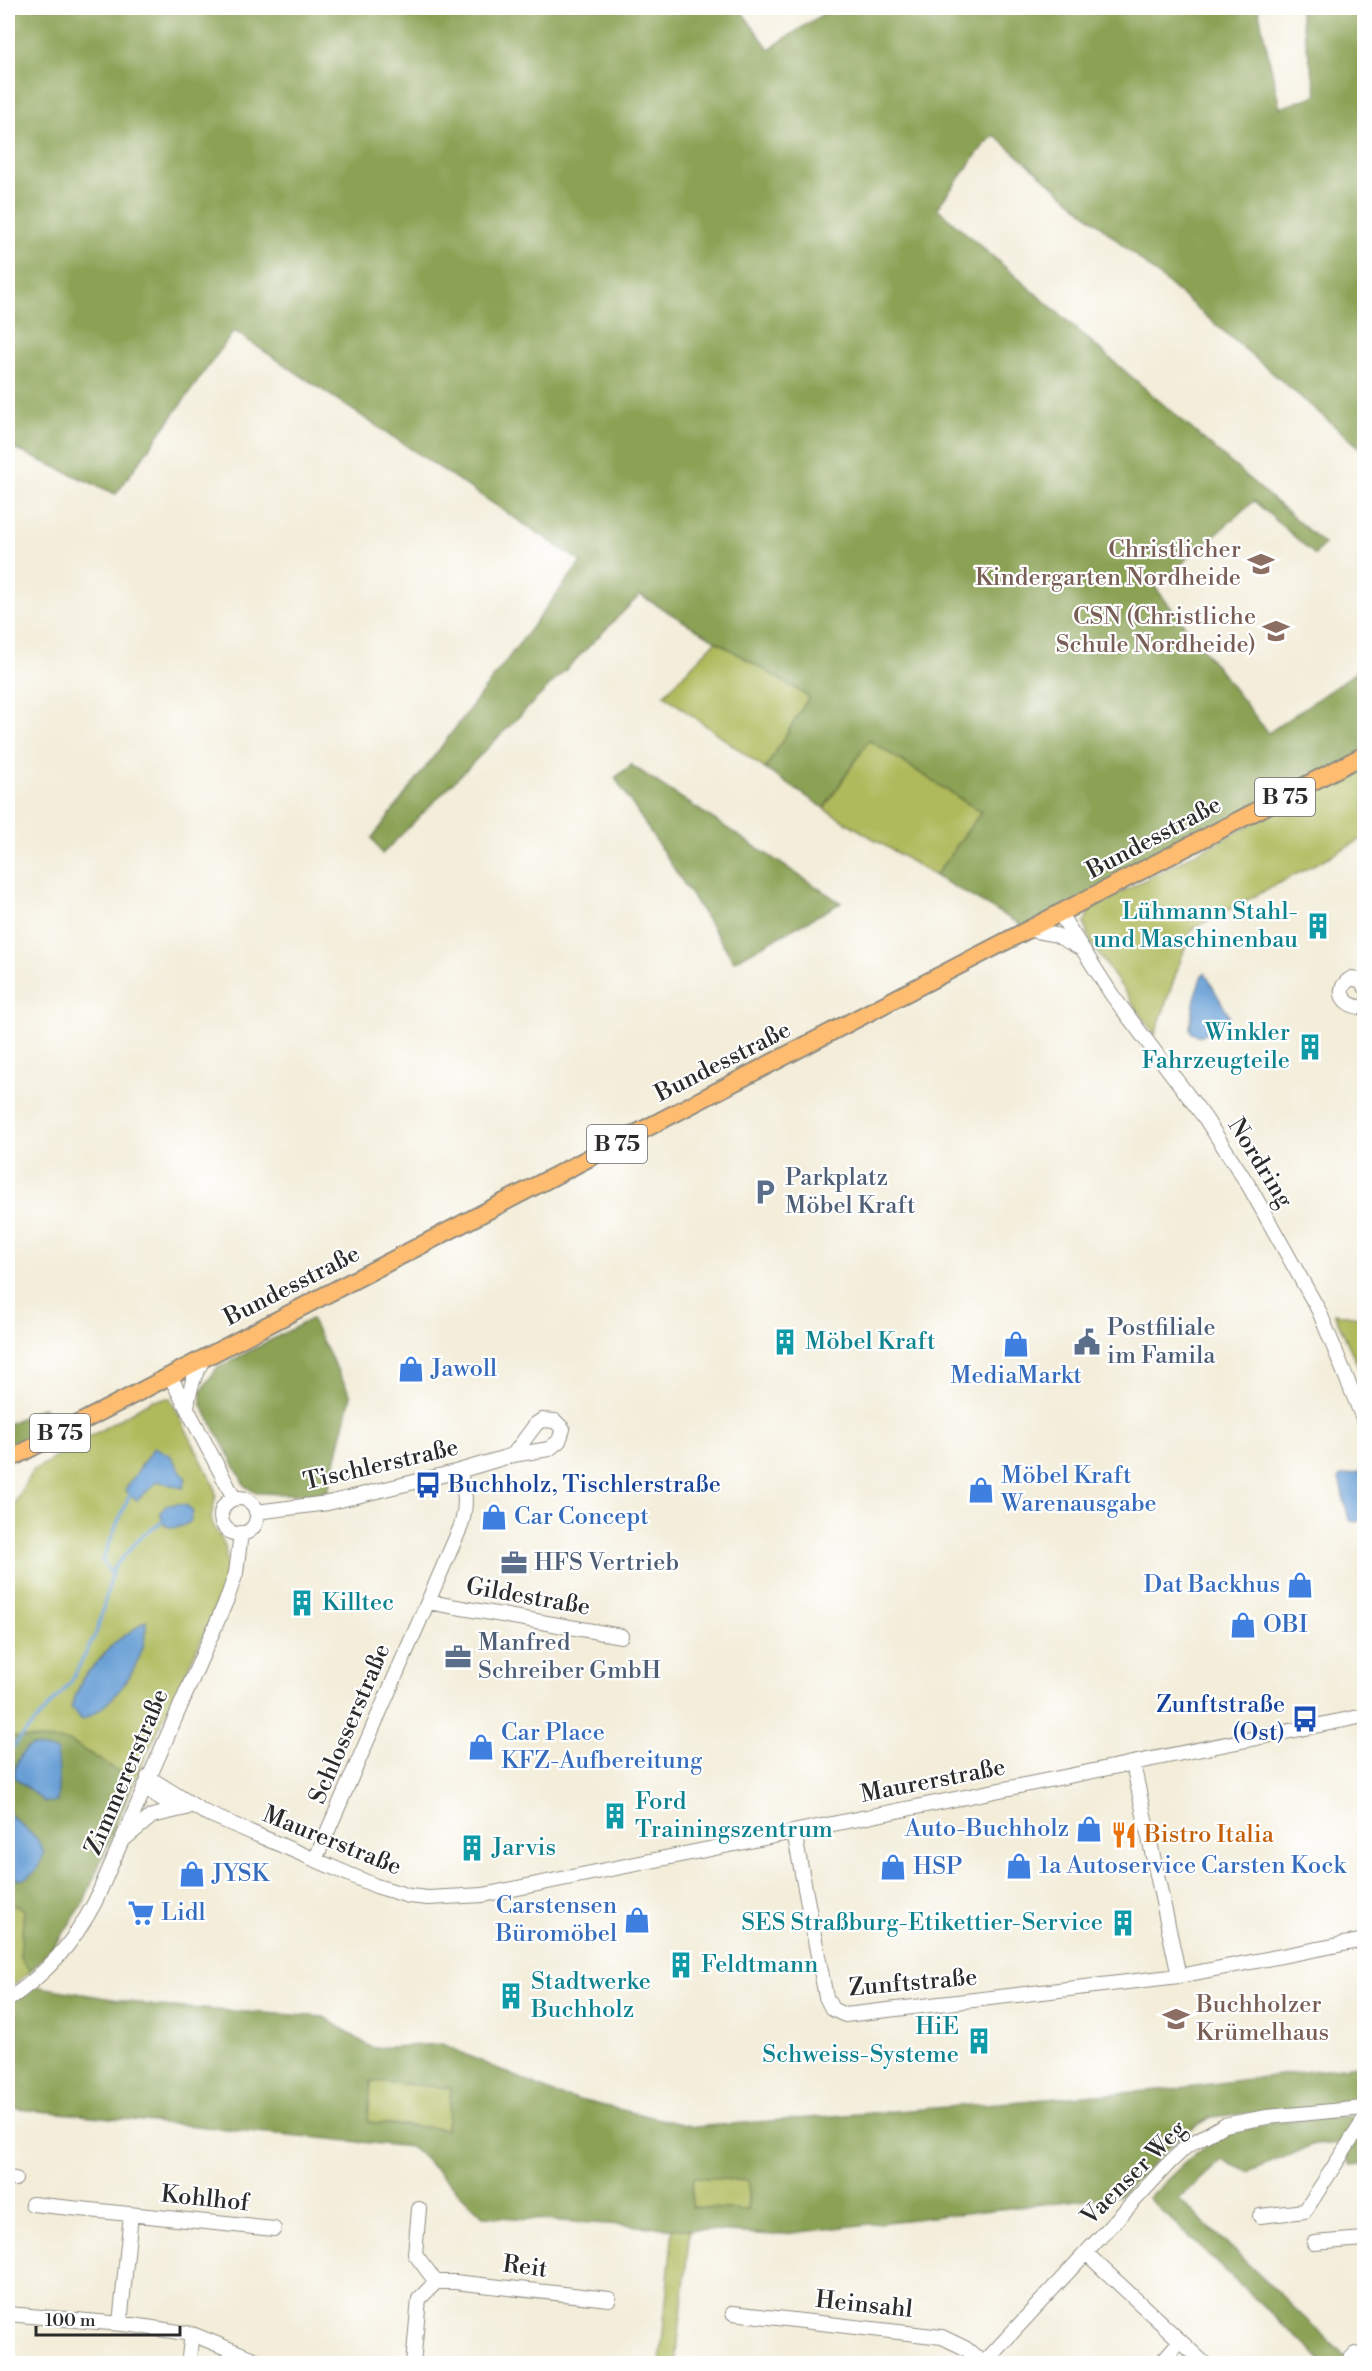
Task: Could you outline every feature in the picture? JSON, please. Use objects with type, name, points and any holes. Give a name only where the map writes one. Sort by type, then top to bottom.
[{"type":"main road","name":"Bundesstraße","points":[[8,1460],[1365,755]]},
{"type":"street","name":"Nordring","points":[[1066,911],[1082,949],[1112,995],[1205,1118],[1250,1186],[1318,1311],[1365,1421]]},
{"type":"street","name":"Nordring","points":[[1030,930],[1056,935],[1082,949]]},
{"type":"street","points":[[1365,986],[1362,981],[1352,978],[1343,987],[1342,994],[1347,1004],[1355,1008],[1365,1007]]},
{"type":"street","points":[[187,1407],[195,1371],[204,1358]]},
{"type":"street","points":[[170,1376],[234,1498]]},
{"type":"street","name":"Tischlerstraße","points":[[256,1512],[328,1503],[459,1471],[513,1455]]},
{"type":"street","name":"Schlosserstraße","points":[[315,1860],[460,1526],[466,1507],[465,1490],[459,1471]]},
{"type":"street","points":[[241,1533],[228,1530],[221,1519],[223,1506],[234,1498],[248,1500],[256,1512]]},
{"type":"street","name":"Zimmererstraße","points":[[8,2000],[46,1971],[71,1941],[96,1902],[227,1599],[237,1573],[241,1533],[253,1526],[256,1512]]},
{"type":"street","name":"Gildestraße","points":[[428,1602],[621,1636]]},
{"type":"street","name":"Maurerstraße","points":[[146,1782],[204,1812],[393,1892],[428,1898],[455,1898],[483,1895],[1365,1716]]},
{"type":"street","points":[[1133,1764],[1179,1976]]},
{"type":"street","name":"Maurerstraße","points":[[146,1782],[162,1800],[204,1812]]},
{"type":"street","name":"Maurerstraße","points":[[120,1844],[152,1816],[186,1808]]},
{"type":"street","name":"Zunftstraße","points":[[794,1832],[826,1997],[832,2009],[845,2015],[1179,1976],[1365,1940]]},
{"type":"street","name":"Vaenser Weg","points":[[983,2363],[1169,2163],[1204,2134],[1224,2125],[1244,2120],[1365,2108]]},
{"type":"street","points":[[1260,2216],[1305,2211],[1365,2120]]},
{"type":"street","name":"Kohlhof","points":[[32,2204],[274,2229]]},
{"type":"street","points":[[413,2364],[419,2299],[436,2282],[415,2254],[419,2209]]},
{"type":"street","name":"Kohlhof","points":[[120,2324],[131,2214]]},
{"type":"street","points":[[1314,2243],[1365,2239]]},
{"type":"street","points":[[1086,2253],[1205,2364]]},
{"type":"street","name":"Reit","points":[[436,2282],[455,2282],[609,2300]]},
{"type":"street","name":"Heinsahl","points":[[732,2313],[942,2337],[966,2348],[983,2363]]},
{"type":"street","points":[[8,2314],[120,2324],[192,2334],[266,2364]]},
{"type":"street","points":[[188,2364],[192,2334]]},
{"type":"street","points":[[1160,2364],[1180,2341]]},
{"type":"green space","points":[[8,8],[739,8],[769,49],[832,8],[1258,8],[1280,108],[1317,95],[1299,8],[1364,8],[1364,451],[994,135],[980,150],[937,208],[1324,544],[1315,555],[1254,501],[1155,587],[1268,733],[1364,667],[1364,755],[1030,930],[935,876],[981,812],[869,740],[824,808],[765,769],[809,697],[640,595],[382,854],[372,838],[581,562],[234,331],[116,494],[8,446]]},
{"type":"green space","points":[[716,641],[810,697],[765,769],[664,695]]},
{"type":"green space","points":[[869,740],[981,812],[935,876],[824,809]]},
{"type":"green space","points":[[631,765],[841,903],[734,961],[615,778]]},
{"type":"green space","points":[[1364,765],[1364,838],[1191,930],[1155,1035],[1091,943],[1084,923],[1091,908]]},
{"type":"green space","points":[[1334,1313],[1364,1318],[1364,1379]]},
{"type":"green space","points":[[311,1319],[351,1396],[327,1495],[256,1493],[245,1486],[201,1403],[201,1391],[217,1368]]},
{"type":"green space","points":[[170,1398],[214,1485],[216,1495],[211,1518],[225,1545],[228,1577],[213,1615],[134,1781],[69,1741],[8,1737],[8,1516],[32,1471],[152,1400]],"holes":[[[146,1621],[71,1707],[83,1678],[114,1643]]]},
{"type":"green space","points":[[44,1407],[58,1434],[8,1460],[8,1424]]},
{"type":"green space","points":[[8,1737],[69,1741],[134,1781],[83,1904],[60,1938],[30,1972],[20,1957],[24,1909],[8,1903],[8,1873],[19,1880],[37,1839],[8,1812]],"holes":[[[26,1749],[45,1802],[14,1777],[15,1767]]]},
{"type":"green space","points":[[8,1903],[24,1909],[20,1957],[30,1972],[8,1989]]},
{"type":"green space","points":[[28,1985],[155,2006],[324,2017],[372,2048],[442,2044],[558,2095],[694,2127],[1172,2089],[1364,2064],[1364,2102],[1211,2117],[1179,2137],[1121,2195],[775,2235],[483,2216],[412,2147],[8,2108],[8,2000]],"holes":[[[371,2081],[451,2088],[447,2129],[368,2122]],[[694,2177],[749,2181],[748,2210],[691,2207]]]},
{"type":"green space","points":[[371,2080],[451,2087],[447,2129],[367,2122]]},
{"type":"green space","points":[[1364,2115],[1364,2164],[1349,2165],[1344,2143],[1314,2145],[1248,2172],[1222,2160],[1179,2199],[1347,2358],[1341,2363],[1324,2363],[1148,2198],[1195,2154],[1233,2133],[1276,2122]]},
{"type":"green space","points":[[694,2177],[749,2181],[747,2211],[691,2207]]},
{"type":"green space","points":[[673,2228],[690,2229],[676,2363],[660,2363]]},
{"type":"water","points":[[1205,973],[1229,1016],[1229,1021],[1200,1036],[1192,1033],[1190,1028],[1196,992],[1202,975]]},
{"type":"water","points":[[154,1447],[170,1455],[186,1479],[183,1488],[158,1481],[137,1500],[125,1490]]},
{"type":"water","points":[[1364,1471],[1364,1520],[1355,1522],[1349,1520],[1339,1478]]},
{"type":"water","points":[[167,1505],[186,1505],[193,1512],[190,1522],[172,1528],[162,1522],[161,1512]]},
{"type":"water","points":[[146,1621],[142,1651],[127,1679],[107,1703],[82,1720],[71,1707],[83,1678],[114,1643]]},
{"type":"water","points":[[32,1746],[57,1751],[59,1772],[57,1802],[45,1802],[14,1777],[19,1759],[24,1751]]},
{"type":"water","points":[[8,1813],[37,1839],[44,1853],[36,1871],[24,1879],[19,1880],[8,1873]]},
{"type":"waterway","points":[[112,1575],[102,1560],[130,1494]]},
{"type":"waterway","points":[[8,1752],[71,1682],[97,1631],[114,1567],[142,1536],[162,1522]]},
{"type":"place","name":"Christlicher Kindergarten Nordheide","points":[[1261,564]]},
{"type":"place","name":"CSN (Christliche Schule Nordheide)","points":[[1276,631]]},
{"type":"place","name":"Lühmann Stahl- und Maschinenbau","points":[[1318,926]]},
{"type":"place","name":"Winkler Fahrzeugteile","points":[[1310,1047]]},
{"type":"place","name":"Parkplatz Möbel Kraft","points":[[765,1192]]},
{"type":"place","name":"Möbel Kraft","points":[[785,1342]]},
{"type":"place","name":"Postfiliale im Famila","points":[[1087,1342]]},
{"type":"place","name":"MediaMarkt","points":[[1016,1344]]},
{"type":"place","name":"Jawoll","points":[[411,1369]]},
{"type":"place","name":"Buchholz, Tischlerstraße","points":[[428,1485]]},
{"type":"place","name":"Möbel Kraft Warenausgabe","points":[[981,1490]]},
{"type":"place","name":"Car Concept","points":[[494,1517]]},
{"type":"place","name":"HFS Vertrieb","points":[[514,1563]]},
{"type":"place","name":"Dat Backhus","points":[[1300,1585]]},
{"type":"place","name":"Killtec","points":[[302,1603]]},
{"type":"place","name":"OBI","points":[[1243,1625]]},
{"type":"place","name":"Manfred Schreiber GmbH","points":[[458,1657]]},
{"type":"place","name":"Zunftstraße (Ost)","points":[[1305,1719]]},
{"type":"place","name":"Car Place KFZ-Aufbereitung","points":[[481,1747]]},
{"type":"place","name":"Ford Trainingszentrum","points":[[615,1816]]},
{"type":"place","name":"Auto-Buchholz","points":[[1089,1829]]},
{"type":"place","name":"Bistro Italia","points":[[1124,1835]]},
{"type":"place","name":"Jarvis","points":[[472,1848]]},
{"type":"place","name":"1a Autoservice Carsten Kock","points":[[1019,1866]]},
{"type":"place","name":"HSP","points":[[893,1867]]},
{"type":"place","name":"JYSK","points":[[192,1874]]},
{"type":"place","name":"Lidl","points":[[141,1913]]},
{"type":"place","name":"Carstensen Büromöbel","points":[[637,1920]]},
{"type":"place","name":"SES Straßburg-Etikettier-Service","points":[[1123,1923]]},
{"type":"place","name":"Feldtmann","points":[[681,1965]]},
{"type":"place","name":"Stadtwerke Buchholz","points":[[511,1996]]},
{"type":"place","name":"Buchholzer Krümelhaus","points":[[1176,2019]]},
{"type":"place","name":"HiE Schweiss-Systeme","points":[[979,2041]]}]
